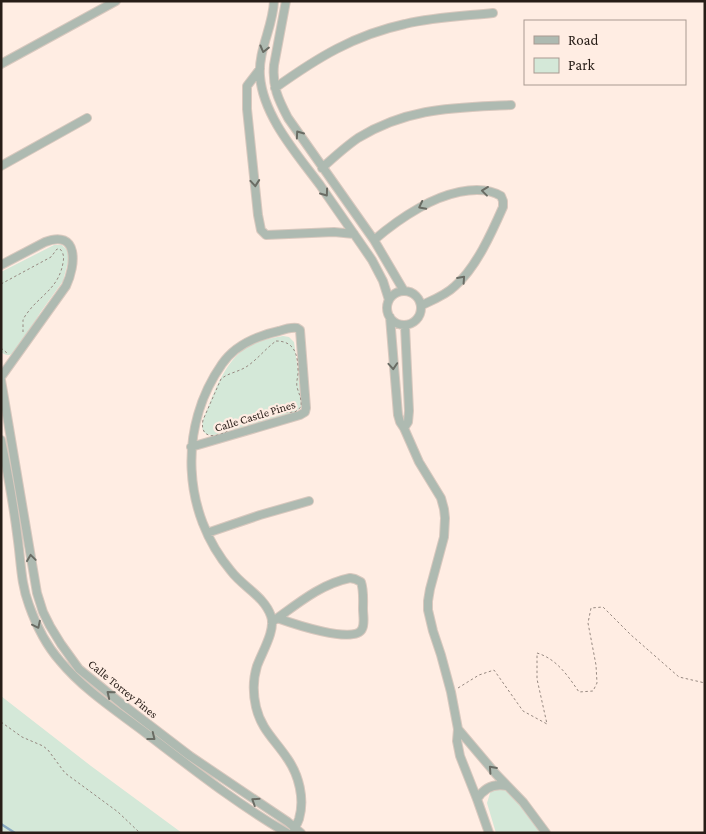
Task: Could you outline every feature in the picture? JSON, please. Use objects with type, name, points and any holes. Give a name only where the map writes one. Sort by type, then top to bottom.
[{"type":"street","points":[[1,64],[116,1]]},
{"type":"street","points":[[274,1],[260,69],[266,102],[279,128],[378,270],[389,300]]},
{"type":"street","points":[[286,1],[273,74],[277,97],[288,118],[374,240],[404,291]]},
{"type":"street","points":[[275,88],[320,57],[363,36],[399,25],[425,20],[493,13]]},
{"type":"street","points":[[260,69],[248,86],[248,109],[261,230],[266,235],[334,232],[354,234]]},
{"type":"street","points":[[322,168],[343,149],[358,139],[376,128],[395,120],[438,109],[511,105]]},
{"type":"street","points":[[1,166],[87,118]]},
{"type":"street","points":[[374,240],[420,207],[447,196],[468,190],[488,190],[501,196],[503,207],[471,268],[455,287],[422,305]]},
{"type":"street","points":[[1,265],[52,239],[65,241],[73,251],[73,268],[66,286],[1,379]]},
{"type":"street","points":[[404,291],[416,295],[422,305],[420,317],[416,322],[405,326],[394,322],[387,311],[387,305],[393,295],[404,291]]},
{"type":"street","points":[[390,317],[397,408],[400,422],[419,462],[441,498],[444,509],[444,537],[432,579],[428,610],[451,692],[458,729],[457,741],[460,756],[489,833]]},
{"type":"street","points":[[404,428],[408,422],[409,411],[405,326]]},
{"type":"street","name":"Calle Castle Pines","points":[[191,447],[303,414],[306,408],[300,330],[290,328],[259,336],[243,344],[225,359],[203,398],[196,420],[191,447],[193,490],[207,533],[231,572],[263,603],[275,620]]},
{"type":"street","name":"Calle Torrey Pines","points":[[1,379],[37,593],[43,612],[61,644],[80,669],[122,704],[190,756],[296,831]]},
{"type":"street","name":"Calle Torrey Pines","points":[[1,440],[15,520],[23,585],[36,623],[52,650],[79,681],[115,710],[202,777],[286,833]]},
{"type":"street","points":[[207,533],[309,501]]},
{"type":"street","points":[[275,620],[338,634],[354,635],[359,633],[363,623],[363,590],[361,582],[355,579],[345,579],[318,590],[275,620],[257,666],[254,686],[255,704],[260,721],[288,758],[300,786],[301,802],[296,831]]},
{"type":"street","points":[[458,729],[523,802],[546,833]]},
{"type":"street","points":[[477,799],[482,792],[490,787],[497,784],[507,786]]},
{"type":"path","points":[[1,284],[51,257],[57,250],[60,249],[63,252],[62,269],[58,279],[51,290],[26,315],[23,320],[21,336]]},
{"type":"path","points":[[276,341],[290,344],[295,350],[298,371],[297,387],[302,399],[301,406],[295,412],[256,414],[239,421],[228,431],[214,436],[207,435],[202,427],[203,420],[221,379],[246,367],[276,341]]},
{"type":"path","points":[[1,348],[8,353],[12,351]]},
{"type":"path","points":[[451,692],[479,675],[494,670],[523,711],[547,724],[537,679],[537,653],[546,656],[562,669],[580,692],[593,691],[597,683],[596,665],[588,623],[591,608],[603,607],[679,677],[705,683]]},
{"type":"path","points":[[1,722],[22,738],[43,746],[65,773],[118,812],[140,833]]},
{"type":"green space","points":[[54,245],[62,245],[67,250],[69,258],[63,281],[40,313],[17,351],[5,355],[1,352],[1,272]]},
{"type":"green space","points":[[283,336],[289,337],[294,342],[302,399],[301,407],[295,412],[214,435],[205,433],[202,427],[203,420],[222,375],[236,356],[256,342]]},
{"type":"green space","points":[[1,696],[91,766],[182,833],[1,833]]},
{"type":"green space","points":[[502,788],[510,791],[543,833],[496,833],[487,803],[490,793],[495,789]]},
{"type":"waterway","points":[[1,824],[15,833]]}]
